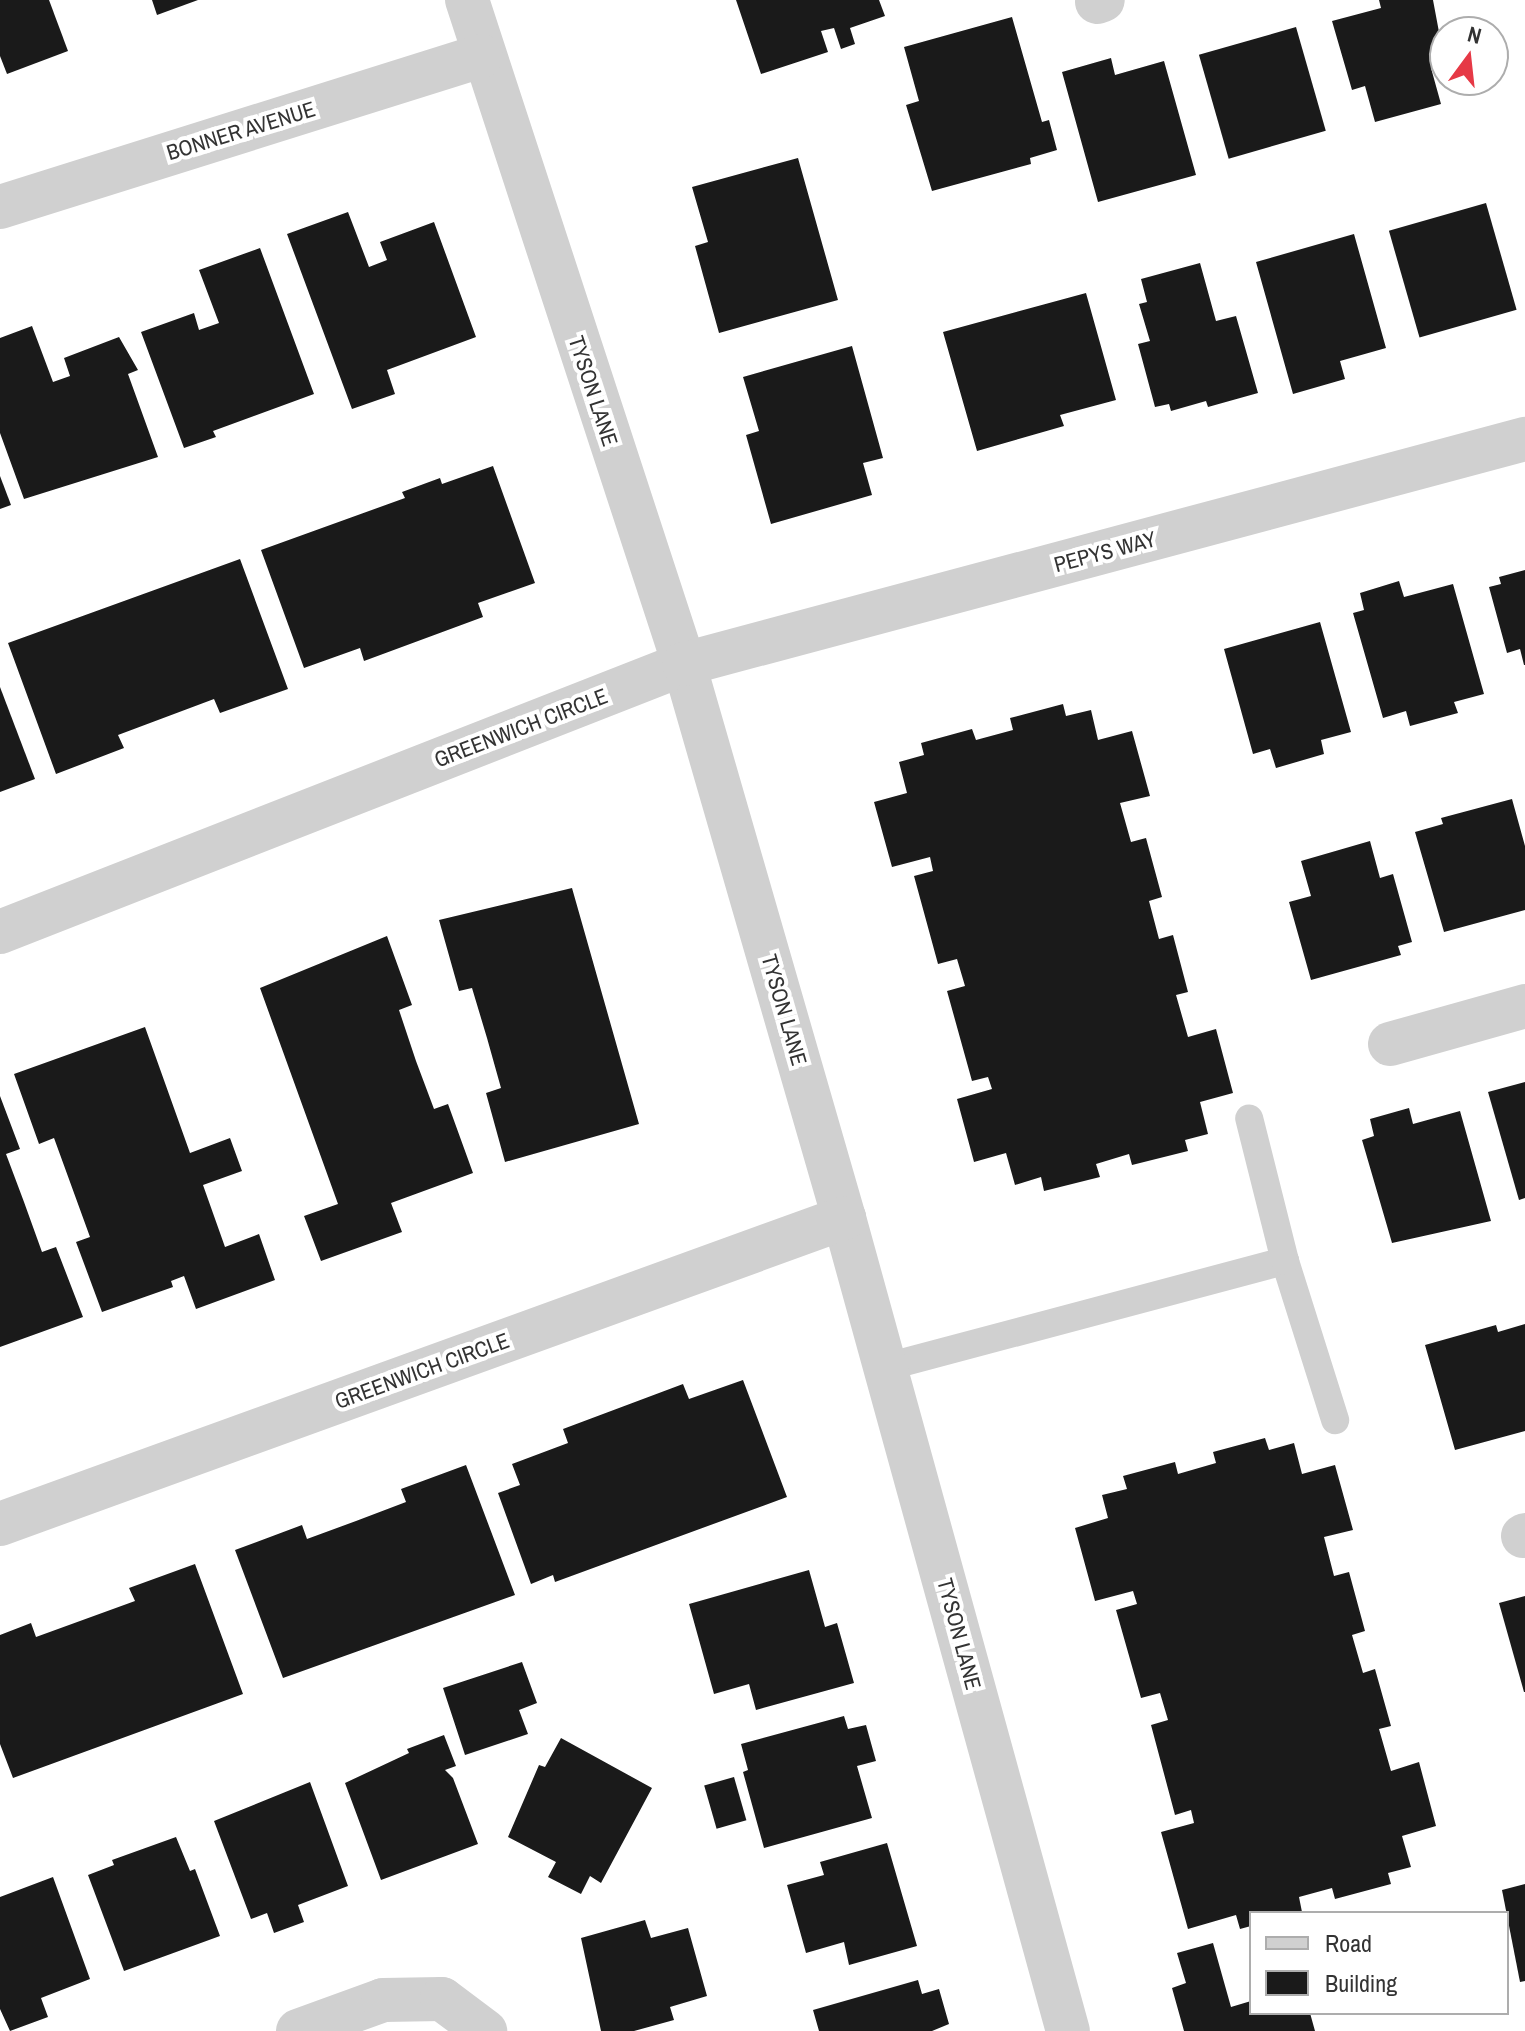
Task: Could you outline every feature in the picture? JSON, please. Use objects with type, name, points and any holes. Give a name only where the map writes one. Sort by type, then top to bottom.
[{"type":"street","name":"TYSON LANE","points":[[467,0],[481,56],[684,664],[886,1367],[1068,2031]]},
{"type":"street","name":"BONNER AVENUE","points":[[0,207],[481,56]]},
{"type":"street","name":"PEPYS WAY","points":[[684,664],[1525,439]]},
{"type":"street","name":"GREENWICH CIRCLE","points":[[0,932],[684,664]]},
{"type":"street","points":[[1390,1044],[1525,1006]]},
{"type":"street","name":"GREENWICH CIRCLE","points":[[0,1524],[844,1218]]},
{"type":"street","points":[[298,2031],[383,2000],[442,1999],[485,2031]]},
{"type":"lane","points":[[1249,1118],[1285,1261],[1335,1420]]},
{"type":"lane","points":[[886,1367],[1285,1261]]},
{"type":"building","points":[[0,0],[49,0],[68,51],[7,74],[0,56]]},
{"type":"building","points":[[152,0],[198,0],[157,15]]},
{"type":"building","points":[[736,0],[879,0],[885,16],[850,28],[855,44],[841,49],[834,28],[821,31],[828,52],[761,74]]},
{"type":"building","points":[[1379,0],[1433,0],[1436,16],[1429,16],[1429,96],[1439,96],[1441,104],[1375,122],[1365,86],[1352,90],[1332,21],[1381,8]]},
{"type":"building","points":[[1012,17],[1042,122],[1049,120],[1057,150],[1030,158],[1031,164],[932,191],[906,105],[919,101],[904,47]]},
{"type":"building","points":[[1296,27],[1326,131],[1229,159],[1199,55]]},
{"type":"building","points":[[1111,58],[1115,75],[1164,61],[1196,175],[1098,202],[1062,72]]},
{"type":"building","points":[[798,158],[838,300],[719,333],[695,246],[708,242],[692,187]]},
{"type":"building","points":[[1486,203],[1517,310],[1420,338],[1389,231]]},
{"type":"building","points":[[348,212],[369,267],[387,260],[380,242],[434,222],[476,337],[387,370],[395,394],[352,409],[287,234]]},
{"type":"building","points":[[1354,234],[1386,348],[1340,361],[1345,379],[1293,394],[1256,262]]},
{"type":"building","points":[[260,248],[314,394],[213,431],[216,437],[184,448],[141,332],[194,313],[199,330],[219,323],[199,270]]},
{"type":"building","points":[[1200,263],[1216,321],[1236,316],[1258,393],[1208,407],[1206,401],[1171,411],[1169,404],[1155,407],[1138,344],[1150,341],[1139,304],[1147,302],[1141,279]]},
{"type":"building","points":[[1086,293],[1116,400],[1060,415],[1064,426],[977,451],[943,332]]},
{"type":"building","points":[[32,326],[53,382],[70,376],[64,358],[119,337],[138,370],[128,374],[158,457],[24,499],[0,433],[0,338]]},
{"type":"building","points":[[852,346],[883,458],[863,463],[872,495],[771,524],[746,435],[759,431],[743,377]]},
{"type":"building","points":[[493,466],[535,583],[478,603],[483,617],[364,661],[360,648],[304,668],[261,550],[405,498],[402,492],[440,478],[442,484]]},
{"type":"building","points":[[0,476],[11,505],[0,509]]},
{"type":"building","points":[[240,559],[288,689],[220,713],[214,699],[118,735],[124,748],[56,774],[8,643]]},
{"type":"building","points":[[1525,570],[1524,665],[1520,649],[1507,653],[1489,587],[1501,584],[1499,577]]},
{"type":"building","points":[[1399,581],[1404,597],[1453,584],[1484,694],[1454,702],[1458,713],[1410,726],[1406,711],[1383,718],[1353,613],[1364,610],[1360,593]]},
{"type":"building","points":[[1320,622],[1351,732],[1321,740],[1324,754],[1276,768],[1270,749],[1253,754],[1224,649]]},
{"type":"building","points":[[0,687],[35,779],[0,792]]},
{"type":"building","points":[[1063,704],[1066,716],[1091,710],[1098,740],[1132,731],[1150,796],[1120,803],[1131,842],[1146,838],[1162,897],[1149,901],[1159,939],[1173,935],[1188,992],[1176,995],[1188,1037],[1216,1029],[1233,1093],[1200,1102],[1208,1134],[1185,1140],[1188,1151],[1132,1165],[1129,1154],[1096,1164],[1100,1177],[1044,1191],[1041,1177],[1015,1185],[1006,1153],[974,1162],[957,1099],[992,1089],[988,1077],[972,1081],[947,991],[965,986],[957,959],[938,964],[914,876],[933,871],[930,857],[892,867],[874,802],[907,793],[899,762],[924,755],[921,743],[972,729],[976,740],[1013,730],[1010,718]]},
{"type":"building","points":[[1512,799],[1525,846],[1525,910],[1444,932],[1415,832],[1443,824],[1441,818]]},
{"type":"building","points":[[1370,841],[1380,878],[1393,874],[1412,942],[1398,946],[1401,955],[1311,980],[1289,902],[1311,896],[1301,861]]},
{"type":"building","points":[[572,888],[639,1124],[505,1162],[486,1093],[501,1088],[472,988],[459,991],[439,920]]},
{"type":"building","points":[[387,936],[412,1005],[399,1010],[416,1061],[434,1109],[448,1104],[473,1173],[391,1203],[402,1232],[321,1261],[304,1216],[338,1204],[260,988]]},
{"type":"building","points":[[145,1027],[190,1153],[230,1138],[242,1171],[203,1185],[225,1247],[259,1234],[275,1280],[196,1309],[184,1276],[171,1281],[173,1287],[102,1312],[76,1242],[90,1237],[54,1138],[39,1144],[14,1074]]},
{"type":"building","points":[[1525,1082],[1525,1198],[1519,1200],[1488,1092]]},
{"type":"building","points":[[0,1096],[20,1149],[6,1154],[42,1252],[56,1247],[83,1317],[0,1347]]},
{"type":"building","points":[[1409,1108],[1413,1124],[1460,1111],[1491,1221],[1392,1243],[1362,1140],[1374,1136],[1370,1119]]},
{"type":"building","points":[[1525,1324],[1525,1431],[1455,1450],[1425,1345],[1496,1325],[1498,1332]]},
{"type":"building","points":[[743,1380],[787,1497],[555,1582],[553,1575],[531,1584],[498,1493],[520,1485],[512,1464],[568,1443],[563,1429],[683,1384],[689,1399]]},
{"type":"building","points":[[1265,1438],[1269,1450],[1294,1443],[1302,1474],[1335,1465],[1353,1530],[1324,1537],[1334,1576],[1349,1572],[1365,1631],[1352,1635],[1363,1673],[1375,1669],[1391,1726],[1379,1729],[1391,1771],[1419,1762],[1436,1826],[1402,1836],[1411,1867],[1388,1873],[1391,1884],[1335,1899],[1332,1888],[1299,1897],[1302,1911],[1249,1911],[1249,1927],[1240,1929],[1236,1915],[1188,1929],[1161,1832],[1194,1823],[1191,1810],[1175,1815],[1151,1725],[1168,1720],[1160,1693],[1141,1698],[1116,1610],[1137,1604],[1133,1591],[1095,1601],[1075,1528],[1108,1518],[1102,1495],[1127,1489],[1123,1476],[1175,1462],[1178,1474],[1216,1463],[1213,1452]]},
{"type":"building","points":[[466,1465],[515,1595],[283,1678],[235,1550],[302,1525],[307,1539],[356,1521],[406,1502],[401,1489]]},
{"type":"building","points":[[195,1564],[243,1694],[13,1778],[0,1744],[0,1635],[31,1623],[36,1637],[135,1601],[129,1588]]},
{"type":"building","points":[[809,1570],[825,1627],[837,1623],[854,1683],[756,1710],[749,1684],[714,1694],[689,1604]]},
{"type":"building","points":[[1525,1596],[1525,1692],[1524,1692],[1499,1603]]},
{"type":"building","points":[[522,1662],[537,1703],[519,1710],[528,1734],[465,1755],[443,1688]]},
{"type":"building","points":[[844,1716],[848,1729],[866,1725],[876,1761],[857,1766],[872,1818],[764,1848],[743,1772],[748,1770],[741,1744]]},
{"type":"building","points":[[444,1735],[456,1766],[445,1770],[453,1778],[478,1844],[381,1880],[345,1783],[409,1753],[407,1749]]},
{"type":"building","points":[[561,1738],[652,1788],[601,1883],[590,1876],[581,1894],[548,1877],[556,1862],[508,1837],[539,1765],[545,1767]]},
{"type":"building","points":[[734,1777],[746,1820],[717,1829],[704,1786]]},
{"type":"building","points":[[310,1782],[348,1886],[298,1905],[304,1922],[274,1933],[267,1913],[251,1919],[214,1821]]},
{"type":"building","points":[[176,1837],[190,1871],[195,1869],[220,1936],[124,1971],[88,1875],[114,1865],[112,1860]]},
{"type":"building","points":[[887,1843],[917,1946],[849,1965],[844,1942],[806,1953],[787,1885],[824,1875],[820,1862]]},
{"type":"building","points":[[53,1877],[90,1979],[41,1998],[48,2017],[10,2031],[0,2009],[0,1897]]},
{"type":"building","points":[[1525,1884],[1525,1981],[1520,1982],[1509,1911],[1506,1911],[1502,1890]]},
{"type":"building","points":[[645,1920],[651,1938],[688,1928],[707,1996],[670,2007],[674,2020],[634,2031],[601,2031],[581,1938]]},
{"type":"building","points":[[1213,1943],[1231,2007],[1249,2002],[1249,2015],[1311,2015],[1315,2031],[1184,2031],[1172,1988],[1186,1983],[1177,1953]]},
{"type":"building","points":[[918,1980],[922,1994],[939,1989],[949,2024],[932,2031],[819,2031],[813,2010]]}]
